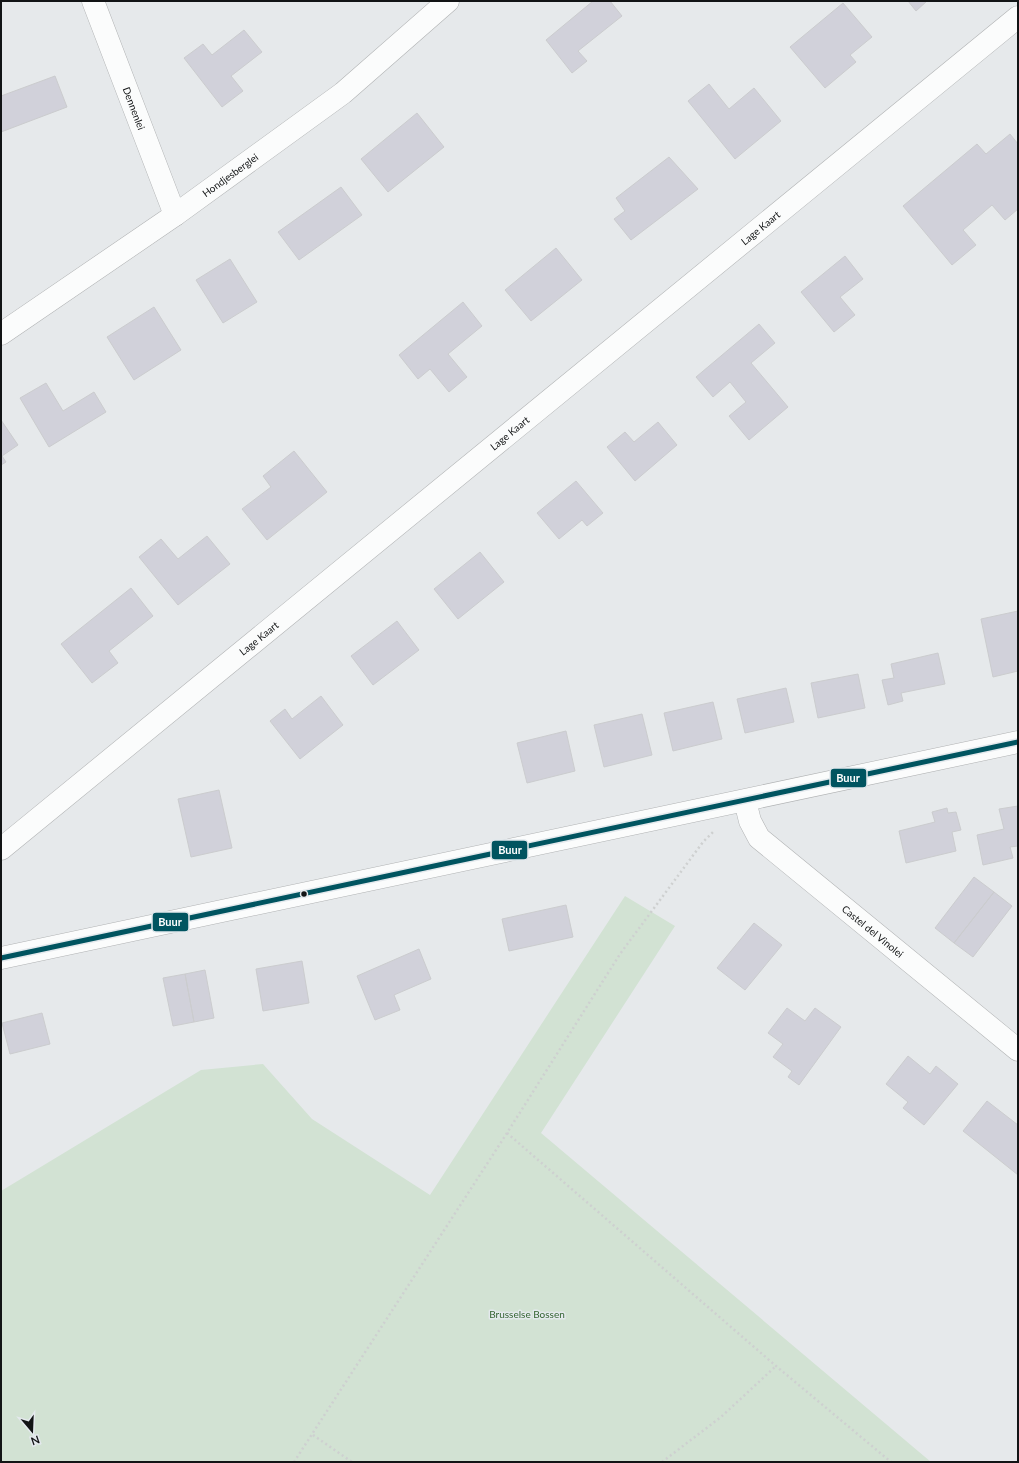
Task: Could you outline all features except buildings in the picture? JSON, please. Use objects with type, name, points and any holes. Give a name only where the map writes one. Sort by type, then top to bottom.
[{"type":"street","name":"Dennenlei","points":[[93,1],[175,215]]},
{"type":"street","name":"Hondjesberglei","points":[[1,334],[175,215],[343,93],[448,1]]},
{"type":"street","name":"Lage Kaart","points":[[1,849],[1018,17]]},
{"type":"street","points":[[1,958],[1018,742]]},
{"type":"street","name":"Castel del Vinolei","points":[[745,801],[750,821],[759,838],[1018,1050]]},
{"type":"path","points":[[294,1462],[313,1435],[507,1133],[620,954],[703,842],[719,827]]},
{"type":"path","points":[[507,1133],[776,1366],[891,1462]]},
{"type":"path","points":[[662,1462],[721,1417],[776,1366]]},
{"type":"path","points":[[313,1435],[352,1462]]},
{"type":"green space","name":"Brusselse Bossen","points":[[625,896],[675,926],[541,1133],[931,1462],[1,1462],[1,1191],[201,1070],[263,1064],[312,1119],[430,1195]]},
{"type":"transit line","name":"Buur","points":[[1,958],[1018,742]]}]
